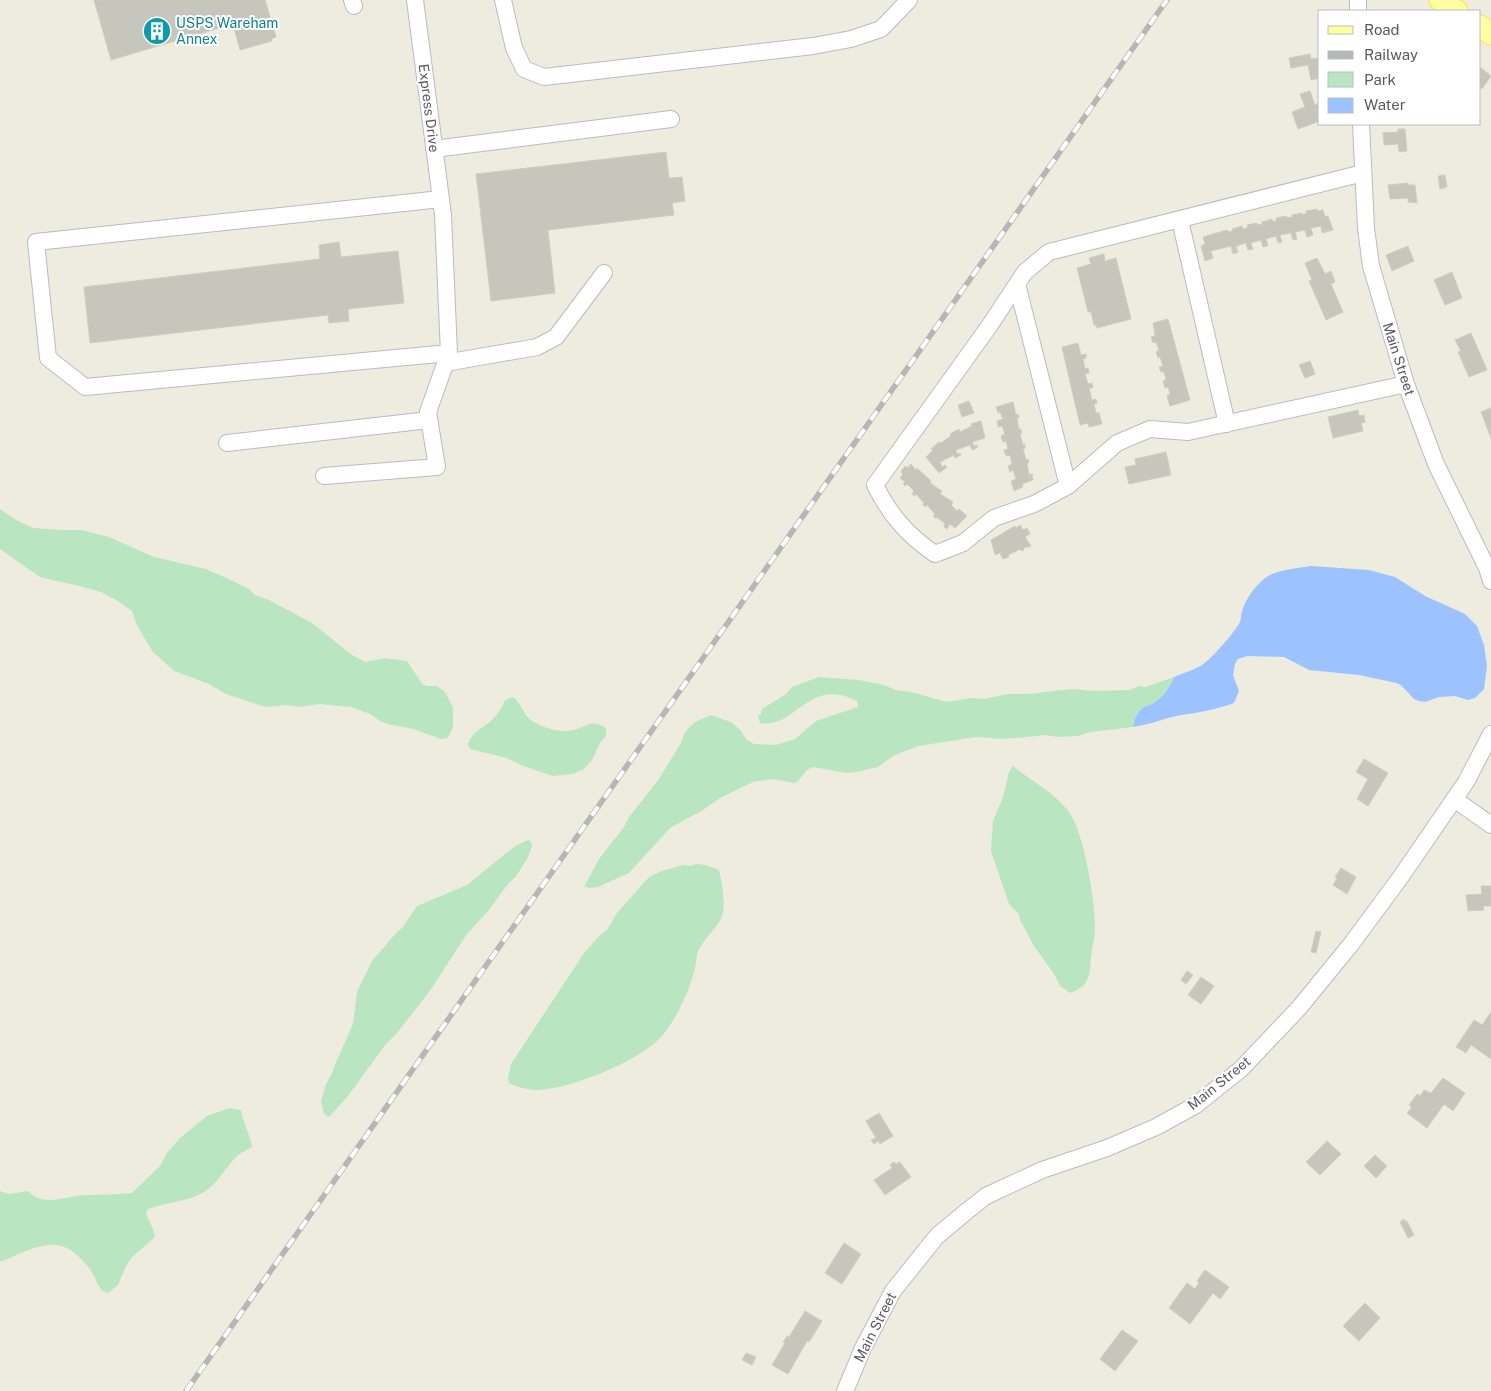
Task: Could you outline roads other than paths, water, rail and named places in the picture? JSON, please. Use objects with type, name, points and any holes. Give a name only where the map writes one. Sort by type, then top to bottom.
[{"type":"main road","points":[[1440,0],[1455,10]]},
{"type":"street","name":"Express Drive","points":[[415,0],[442,207],[447,358]]},
{"type":"street","points":[[503,0],[514,48],[524,69],[544,77],[813,46],[851,39],[881,29],[909,0]]},
{"type":"street","points":[[434,149],[671,119]]},
{"type":"street","name":"Main Street","points":[[1362,125],[1366,228],[1371,266],[1406,384],[1436,464],[1487,568],[1491,581]]},
{"type":"street","points":[[1363,173],[1049,252],[1025,272],[875,485],[887,509],[919,543],[935,554],[963,543],[994,518],[1034,504],[1068,486],[1117,443],[1150,429],[1188,432],[1406,384]]},
{"type":"street","points":[[442,207],[36,242],[48,358],[85,387],[447,358],[537,347],[556,337],[604,273]]},
{"type":"street","points":[[1180,220],[1227,424]]},
{"type":"street","points":[[1017,284],[1068,486]]},
{"type":"street","points":[[324,476],[437,467],[428,412],[447,358]]},
{"type":"street","points":[[227,443],[430,420]]},
{"type":"street","name":"Main Street","points":[[844,1391],[863,1348],[893,1291],[938,1236],[986,1196],[1042,1170],[1108,1148],[1156,1127],[1196,1105],[1241,1070],[1299,1008],[1352,943],[1400,878],[1454,799],[1491,734]]},
{"type":"street","points":[[1474,766],[1491,764]]},
{"type":"street","points":[[1454,799],[1491,825]]},
{"type":"water","points":[[1311,566],[1369,570],[1395,577],[1425,596],[1465,614],[1477,626],[1484,645],[1487,666],[1484,689],[1475,698],[1468,700],[1455,696],[1439,697],[1425,702],[1414,699],[1401,685],[1396,683],[1359,675],[1309,670],[1284,657],[1247,656],[1238,659],[1235,664],[1233,675],[1239,691],[1234,703],[1133,727],[1135,718],[1140,711],[1145,706],[1156,702],[1163,695],[1171,685],[1174,677],[1202,665],[1222,645],[1240,622],[1246,602],[1260,582],[1280,571]]},
{"type":"railway","points":[[186,1391],[1167,0]]},
{"type":"place","name":"USPS Wareham Annex","points":[[157,31]]}]
